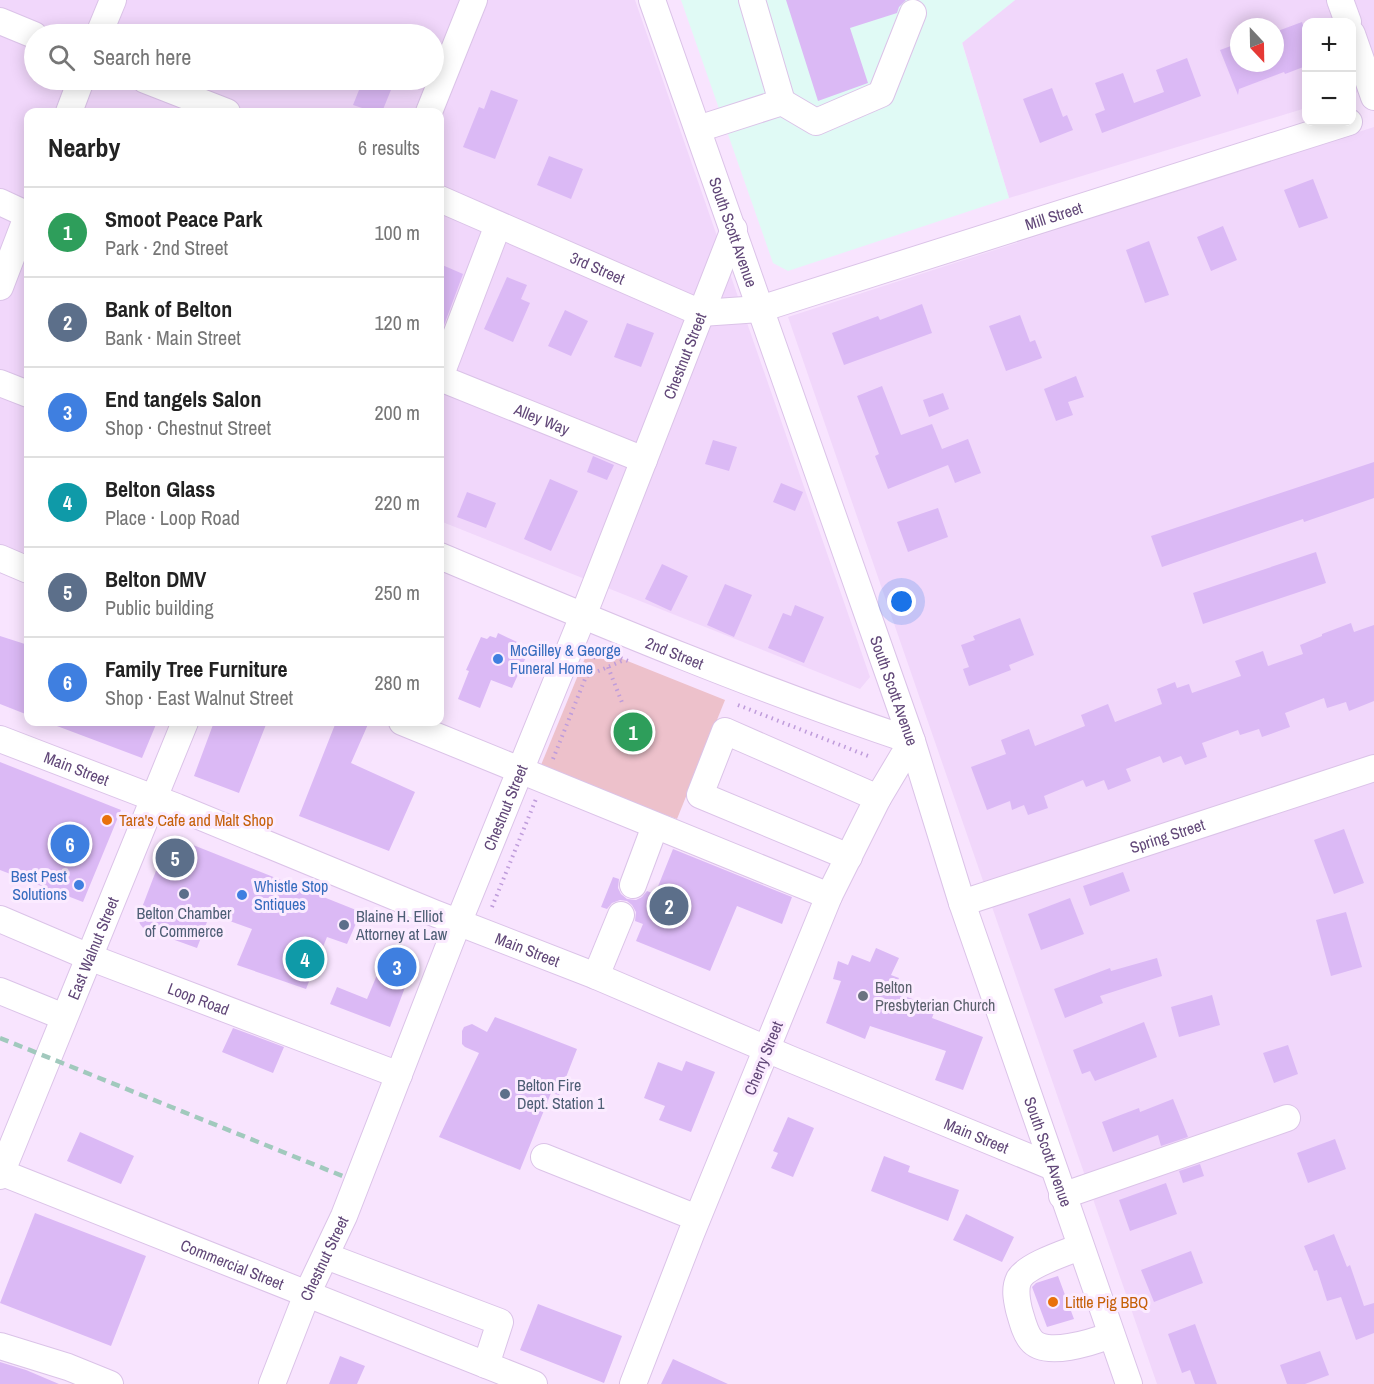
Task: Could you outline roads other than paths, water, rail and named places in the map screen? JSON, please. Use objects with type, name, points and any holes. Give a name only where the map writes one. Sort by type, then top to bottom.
[{"type":"street","points":[[103,24],[113,0]]},
{"type":"street","points":[[444,75],[474,0]]},
{"type":"street","name":"South Scott Avenue","points":[[652,0],[912,741],[962,903],[1110,1335],[1129,1384]]},
{"type":"street","points":[[752,0],[782,102],[816,122],[881,94],[913,13]]},
{"type":"street","points":[[1340,0],[1347,18]]},
{"type":"street","points":[[0,21],[24,31]]},
{"type":"street","points":[[1356,45],[1374,97]]},
{"type":"street","points":[[70,108],[77,90]]},
{"type":"street","points":[[171,90],[217,108]]},
{"type":"street","points":[[431,108],[438,90]]},
{"type":"street","points":[[698,129],[782,102]]},
{"type":"street","name":"Mill Street","points":[[1356,119],[1374,114]]},
{"type":"street","name":"Mill Street","points":[[760,309],[1334,126]]},
{"type":"street","name":"3rd Street","points":[[444,201],[701,313],[760,309]]},
{"type":"street","points":[[0,202],[24,213]]},
{"type":"street","points":[[0,287],[24,225]]},
{"type":"street","points":[[444,367],[498,225]]},
{"type":"street","name":"Chestnut Street","points":[[272,1384],[308,1294],[345,1216],[458,923],[584,616],[734,229]]},
{"type":"street","name":"Alley Way","points":[[444,379],[644,460]]},
{"type":"street","points":[[0,383],[24,392]]},
{"type":"street","points":[[0,558],[24,568]]},
{"type":"street","name":"2nd Street","points":[[444,558],[584,616],[851,721],[912,741]]},
{"type":"street","name":"East Walnut Street","points":[[0,1174],[183,726]]},
{"type":"street","points":[[412,726],[829,896]]},
{"type":"street","points":[[849,857],[700,795],[725,731],[878,798]]},
{"type":"street","name":"Main Street","points":[[0,739],[155,798],[458,923],[596,976],[1053,1167]]},
{"type":"street","name":"Cherry Street","points":[[633,1384],[697,1218],[829,896],[878,798],[912,741]]},
{"type":"street","name":"Spring Street","points":[[962,903],[1373,770]]},
{"type":"street","points":[[633,885],[655,826]]},
{"type":"street","points":[[596,976],[621,915]]},
{"type":"street","name":"Loop Road","points":[[0,919],[89,957],[399,1075]]},
{"type":"street","points":[[0,991],[64,1017]]},
{"type":"street","points":[[1062,1196],[1287,1118]]},
{"type":"street","points":[[543,1157],[697,1218]]},
{"type":"street","name":"Commercial Street","points":[[0,1174],[534,1384]]},
{"type":"street","points":[[1080,1247],[1030,1268],[1019,1279],[1016,1294],[1021,1319],[1032,1341],[1042,1348],[1075,1346],[1110,1335]]},
{"type":"street","points":[[326,1256],[500,1322],[486,1365]]},
{"type":"street","points":[[0,1346],[68,1367],[110,1384]]},
{"type":"railway","points":[[0,1038],[345,1177]]},
{"type":"place","name":"McGilley & George Funeral Home","points":[[498,659]]},
{"type":"place","name":"Smoot Peace Park","points":[[633,732]]},
{"type":"place","name":"Tara's Cafe and Malt Shop","points":[[107,820]]},
{"type":"place","name":"Family Tree Furniture","points":[[70,844]]},
{"type":"place","name":"Belton DMV","points":[[175,858]]},
{"type":"place","name":"Best Pest Solutions","points":[[79,885]]},
{"type":"place","name":"Belton Chamber of Commerce","points":[[184,894]]},
{"type":"place","name":"Whistle Stop Sntiques","points":[[242,895]]},
{"type":"place","name":"Bank of Belton","points":[[669,906]]},
{"type":"place","name":"Blaine H. Elliot Attorney at Law","points":[[344,925]]},
{"type":"place","name":"Belton Glass","points":[[305,959]]},
{"type":"place","name":"End tangels Salon","points":[[397,967]]},
{"type":"place","name":"Belton Presbyterian Church","points":[[863,996]]},
{"type":"place","name":"Belton Fire Dept. Station 1","points":[[505,1094]]},
{"type":"place","name":"Little Pig BBQ","points":[[1053,1302]]}]
